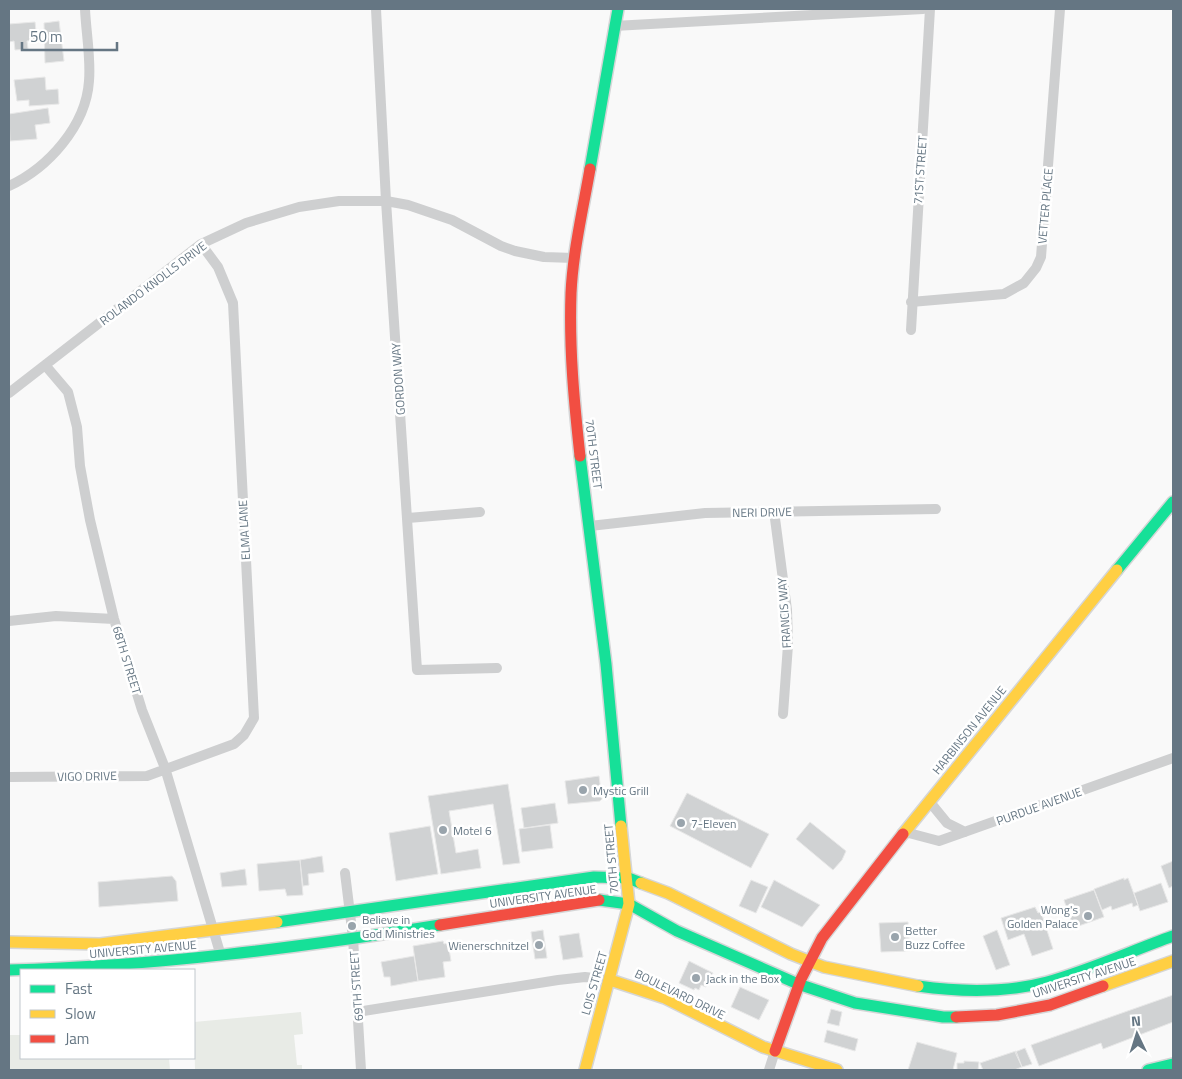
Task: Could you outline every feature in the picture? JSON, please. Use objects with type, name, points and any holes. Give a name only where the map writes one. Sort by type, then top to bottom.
[{"type":"main road","name":"70TH STREET","points":[[618,9],[574,258],[571,292],[571,379],[590,526],[628,878],[629,904]]},
{"type":"main road","name":"HARBINSON AVENUE","points":[[775,1051],[808,961],[848,902],[1173,502]]},
{"type":"main road","name":"UNIVERSITY AVENUE","points":[[9,942],[100,944],[214,931],[543,882],[594,877],[628,878],[668,893],[808,961],[903,984],[953,991],[991,990],[1046,982],[1173,936]]},
{"type":"main road","name":"UNIVERSITY AVENUE","points":[[77,969],[221,956],[390,934],[599,900],[629,904],[677,931],[798,984],[854,1004],[943,1017],[997,1015],[1050,1005],[1173,961]]},
{"type":"main road","name":"LOIS STREET","points":[[585,1070],[629,904]]},
{"type":"main road","name":"BOULEVARD DRIVE","points":[[610,980],[629,983],[651,992],[714,1025],[775,1051],[836,1070]]},
{"type":"main road","points":[[1148,1070],[1173,1064]]},
{"type":"street","points":[[9,186],[29,175],[53,154],[64,142],[80,113],[89,82],[84,9]]},
{"type":"street","name":"GORDON WAY","points":[[376,9],[386,201],[417,670],[496,668]]},
{"type":"street","points":[[614,26],[842,11],[923,9]]},
{"type":"street","name":"71ST STREET","points":[[911,330],[911,302],[930,9]]},
{"type":"street","name":"VETTER PLACE","points":[[911,302],[1004,294],[1024,283],[1036,268],[1041,257],[1060,9]]},
{"type":"street","name":"ROLANDO KNOLLS DRIVE","points":[[9,393],[202,244],[246,223],[299,207],[339,201],[386,201],[408,205],[452,220],[501,246],[515,251],[544,257],[574,258]]},
{"type":"street","name":"ELMA LANE","points":[[165,768],[234,744],[244,735],[254,718],[232,303],[218,268],[202,244]]},
{"type":"street","name":"68TH STREET","points":[[45,365],[68,392],[77,427],[80,466],[90,520],[114,619],[142,710],[165,768],[221,956]]},
{"type":"street","name":"NERI DRIVE","points":[[590,526],[705,513],[936,509]]},
{"type":"street","name":"FRANCIS WAY","points":[[774,511],[787,610],[788,645],[783,714]]},
{"type":"street","points":[[408,518],[480,512]]},
{"type":"street","points":[[9,620],[56,616],[114,619]]},
{"type":"street","name":"PURDUE AVENUE","points":[[905,832],[939,841],[1173,758]]},
{"type":"street","name":"VIGO DRIVE","points":[[9,777],[147,776],[165,768]]},
{"type":"street","points":[[929,801],[947,823],[965,832]]},
{"type":"street","name":"69TH STREET","points":[[345,873],[353,938],[361,1070]]},
{"type":"street","name":"BOULEVARD DRIVE","points":[[357,1012],[558,980],[586,977],[610,980]]},
{"type":"street","points":[[769,1070],[775,1051]]},
{"type":"shaded area","points":[[301,1012],[303,1034],[294,1035],[297,1065],[302,1065],[302,1070],[195,1070],[195,1022]]},
{"type":"shaded area","points":[[9,1035],[20,1035],[20,1059],[169,1059],[170,1070],[9,1070]]},
{"type":"building","points":[[59,21],[64,61],[45,63],[44,23]]},
{"type":"building","points":[[35,22],[37,40],[27,41],[28,49],[15,50],[14,41],[9,42],[9,24]]},
{"type":"building","points":[[45,77],[46,90],[58,89],[59,104],[29,106],[29,100],[17,101],[14,80]]},
{"type":"building","points":[[48,108],[50,123],[35,125],[37,139],[10,141],[9,114]]},
{"type":"building","name":"Mystic Grill","points":[[599,776],[602,799],[600,801],[568,804],[565,781]]},
{"type":"building","name":"Motel 6","points":[[508,784],[520,863],[503,865],[493,804],[449,811],[456,853],[478,849],[481,868],[441,874],[428,796]]},
{"type":"building","points":[[687,793],[769,834],[751,868],[670,826]]},
{"type":"building","points":[[555,803],[558,823],[524,828],[521,808]]},
{"type":"building","points":[[810,822],[846,851],[842,860],[833,870],[796,839]]},
{"type":"building","points":[[550,825],[553,848],[522,852],[519,829]]},
{"type":"building","points":[[430,826],[438,874],[396,881],[389,833]]},
{"type":"building","points":[[322,856],[324,872],[308,874],[309,885],[303,886],[300,860]]},
{"type":"building","points":[[300,860],[303,895],[287,896],[285,889],[259,891],[257,864]]},
{"type":"building","points":[[1173,861],[1173,886],[1169,888],[1161,866]]},
{"type":"building","points":[[245,869],[247,885],[222,887],[220,873]]},
{"type":"building","points":[[172,876],[176,881],[178,901],[99,907],[98,882]]},
{"type":"building","points":[[1124,878],[1124,880],[1128,878],[1138,905],[1133,907],[1132,903],[1112,910],[1111,906],[1102,910],[1094,889]]},
{"type":"building","points":[[751,880],[768,887],[756,913],[739,906]]},
{"type":"building","points":[[774,880],[820,905],[802,927],[761,907]]},
{"type":"building","points":[[1161,883],[1168,902],[1140,911],[1134,893]]},
{"type":"building","points":[[1094,890],[1104,917],[1073,928],[1064,900]]},
{"type":"building","points":[[1035,907],[1038,913],[1041,912],[1053,949],[1032,956],[1024,934],[1008,940],[1001,918]]},
{"type":"building","name":"Better Buzz Coffee","points":[[908,922],[910,951],[881,952],[879,923]]},
{"type":"building","name":"Wienerschnitzel","points":[[543,930],[547,958],[535,959],[531,932]]},
{"type":"building","points":[[997,930],[1010,965],[996,970],[983,936]]},
{"type":"building","points":[[579,933],[583,957],[563,960],[559,936]]},
{"type":"building","points":[[443,941],[444,944],[448,943],[451,961],[443,962],[445,977],[418,981],[413,946]]},
{"type":"building","points":[[414,956],[418,981],[391,986],[390,977],[384,977],[381,962]]},
{"type":"building","name":"Jack in the Box","points":[[689,961],[713,973],[706,987],[701,985],[699,990],[695,988],[694,990],[679,983]]},
{"type":"building","points":[[740,987],[769,1000],[759,1020],[731,1007]]},
{"type":"building","points":[[1173,995],[1173,1022],[1103,1049],[1101,1043],[1039,1066],[1031,1045]]},
{"type":"building","points":[[831,1009],[842,1012],[839,1026],[827,1023]]},
{"type":"building","points":[[827,1030],[858,1039],[855,1051],[824,1042]]},
{"type":"building","points":[[917,1042],[957,1053],[953,1070],[908,1070]]},
{"type":"building","points":[[1025,1048],[1032,1064],[1022,1067],[1015,1052]]},
{"type":"building","points":[[1016,1051],[1022,1067],[1014,1070],[983,1070],[980,1063]]},
{"type":"building","points":[[964,1061],[979,1062],[978,1070],[957,1070],[957,1063],[964,1063]]},
{"type":"traffic: fast","points":[[590,169],[618,9]]},
{"type":"traffic: fast","points":[[580,456],[606,664],[621,826]]},
{"type":"traffic: fast","points":[[1117,570],[1173,502]]},
{"type":"traffic: fast","points":[[277,922],[594,877],[628,878],[641,883]]},
{"type":"traffic: fast","points":[[599,900],[629,904],[677,931],[798,984],[855,1003],[943,1017],[956,1017]]},
{"type":"traffic: fast","points":[[36,969],[117,965],[225,955],[440,925]]},
{"type":"traffic: fast","points":[[918,986],[982,990],[1031,986],[1079,972],[1173,936]]},
{"type":"traffic: fast","points":[[9,970],[20,970]]},
{"type":"traffic: fast","points":[[1148,1070],[1173,1064]]},
{"type":"traffic: slow","points":[[903,834],[1117,570]]},
{"type":"traffic: slow","points":[[585,1070],[629,904],[621,826]]},
{"type":"traffic: slow","points":[[641,883],[668,893],[791,954],[824,967],[918,986]]},
{"type":"traffic: slow","points":[[9,942],[100,944],[277,922]]},
{"type":"traffic: slow","points":[[1103,986],[1173,961]]},
{"type":"traffic: slow","points":[[610,980],[665,998],[763,1047],[837,1070]]},
{"type":"traffic: jam","points":[[580,456],[572,374],[571,293],[576,246],[590,169]]},
{"type":"traffic: jam","points":[[775,1051],[801,979],[822,938],[903,834]]},
{"type":"traffic: jam","points":[[440,925],[599,900]]},
{"type":"traffic: jam","points":[[956,1017],[997,1015],[1050,1005],[1103,986]]},
{"type":"place","name":"Mystic Grill","points":[[583,790]]},
{"type":"place","name":"7-Eleven","points":[[681,823]]},
{"type":"place","name":"Motel 6","points":[[443,830]]},
{"type":"place","name":"Wong's Golden Palace","points":[[1088,916]]},
{"type":"place","name":"Believe in God Ministries","points":[[352,926]]},
{"type":"place","name":"Better Buzz Coffee","points":[[895,937]]},
{"type":"place","name":"Wienerschnitzel","points":[[539,945]]},
{"type":"place","name":"Jack in the Box","points":[[696,978]]}]
